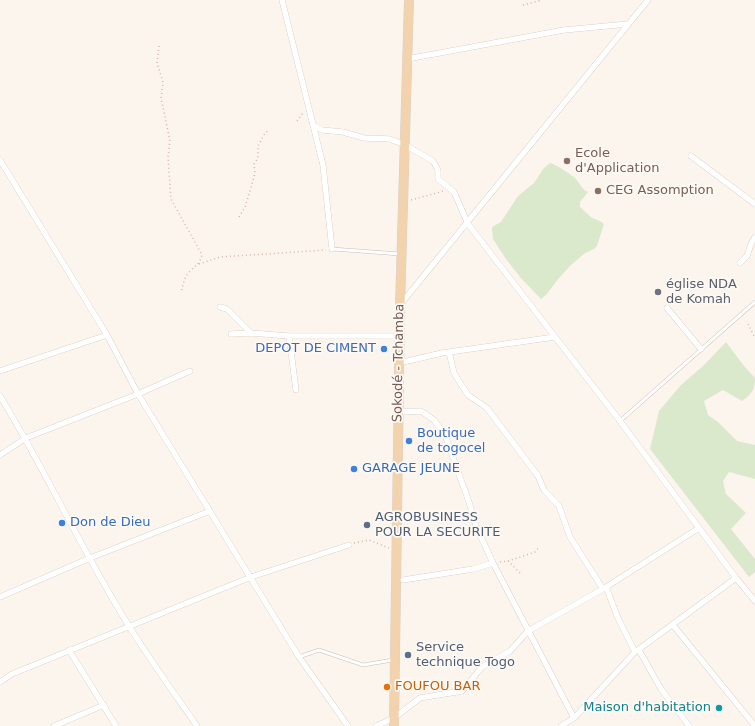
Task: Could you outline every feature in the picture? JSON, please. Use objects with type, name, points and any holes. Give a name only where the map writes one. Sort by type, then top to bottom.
[{"type":"main road","name":"Sokodé - Tchamba","points":[[394,722],[400,306],[409,0]]},
{"type":"street","points":[[282,0],[323,165],[332,249]]},
{"type":"street","points":[[400,306],[648,0]]},
{"type":"street","points":[[407,59],[564,30],[628,24]]},
{"type":"street","points":[[313,125],[322,130],[343,132],[364,138],[390,139],[405,145],[433,161],[438,170],[438,179],[454,192],[468,224],[620,421],[736,578],[755,601]]},
{"type":"street","points":[[691,156],[755,204]]},
{"type":"street","points":[[0,160],[107,335],[138,394],[299,657],[348,726]]},
{"type":"street","points":[[740,263],[747,256],[755,237]]},
{"type":"street","points":[[220,307],[227,309],[251,333]]},
{"type":"street","points":[[667,308],[701,349]]},
{"type":"street","points":[[231,334],[251,333],[289,336],[400,336]]},
{"type":"street","points":[[0,371],[107,335]]},
{"type":"street","points":[[289,336],[296,390]]},
{"type":"street","points":[[399,363],[449,352],[555,337]]},
{"type":"street","points":[[449,352],[454,373],[468,395],[487,408],[538,476],[544,490],[559,506],[570,537],[605,588],[618,618],[637,651],[660,689],[689,726]]},
{"type":"street","points":[[0,455],[26,438],[138,394],[190,371]]},
{"type":"street","points":[[0,396],[26,438],[90,558],[129,626],[197,726]]},
{"type":"street","points":[[399,412],[421,411],[434,420],[445,435],[476,526],[493,563],[574,718]]},
{"type":"street","points":[[0,598],[90,558],[210,511]]},
{"type":"street","points":[[376,726],[394,722],[420,698],[462,691],[482,667],[510,651],[528,630],[605,588],[699,528]]},
{"type":"street","points":[[0,682],[12,674],[69,650],[251,577],[349,546]]},
{"type":"street","points":[[403,580],[473,568],[493,563]]},
{"type":"street","points":[[561,726],[574,718],[637,651],[736,578]]},
{"type":"street","points":[[673,625],[755,726]]},
{"type":"street","points":[[69,650],[116,726]]},
{"type":"street","points":[[54,726],[104,705]]},
{"type":"lane","points":[[332,249],[402,254]]},
{"type":"lane","points":[[620,421],[755,302]]},
{"type":"lane","points":[[299,657],[319,650],[363,665],[395,660]]},
{"type":"path","points":[[523,5],[542,0]]},
{"type":"path","points":[[159,46],[157,63],[162,82],[161,98],[170,141],[168,157],[171,199],[202,255],[199,264]]},
{"type":"path","points":[[297,121],[308,107]]},
{"type":"path","points":[[239,217],[245,207],[255,173],[254,164],[258,158],[258,146],[265,133],[269,130]]},
{"type":"path","points":[[403,202],[450,189]]},
{"type":"path","points":[[181,293],[184,280],[190,271],[199,264],[220,257],[332,249]]},
{"type":"path","points":[[748,324],[755,338]]},
{"type":"path","points":[[349,546],[354,543],[369,540],[396,550]]},
{"type":"path","points":[[493,563],[508,561],[535,552],[539,547]]},
{"type":"path","points":[[508,561],[521,574]]},
{"type":"green space","points":[[550,163],[560,167],[575,178],[582,188],[588,192],[580,202],[580,207],[592,218],[604,224],[597,246],[585,253],[570,266],[541,299],[520,277],[506,259],[493,239],[492,227],[501,222],[518,196],[534,183],[544,168]]},
{"type":"green space","points":[[726,342],[755,378],[753,389],[748,397],[742,401],[723,390],[704,401],[708,415],[718,422],[737,441],[755,445],[755,479],[729,472],[723,481],[726,494],[746,513],[731,529],[755,559],[755,572],[749,577],[650,449],[659,411],[681,385],[703,366]]},
{"type":"place","name":"Ecole d'Application","points":[[567,161]]},
{"type":"place","name":"CEG Assomption","points":[[598,191]]},
{"type":"place","name":"église NDA de Komah","points":[[658,292]]},
{"type":"place","name":"DEPOT DE CIMENT","points":[[384,349]]},
{"type":"place","name":"Boutique de togocel","points":[[409,441]]},
{"type":"place","name":"GARAGE JEUNE","points":[[354,469]]},
{"type":"place","name":"Don de Dieu","points":[[62,523]]},
{"type":"place","name":"AGROBUSINESS POUR LA SECURITE","points":[[367,525]]},
{"type":"place","name":"Service technique Togo","points":[[408,655]]},
{"type":"place","name":"FOUFOU BAR","points":[[387,687]]},
{"type":"place","name":"Maison d'habitation","points":[[719,708]]}]
